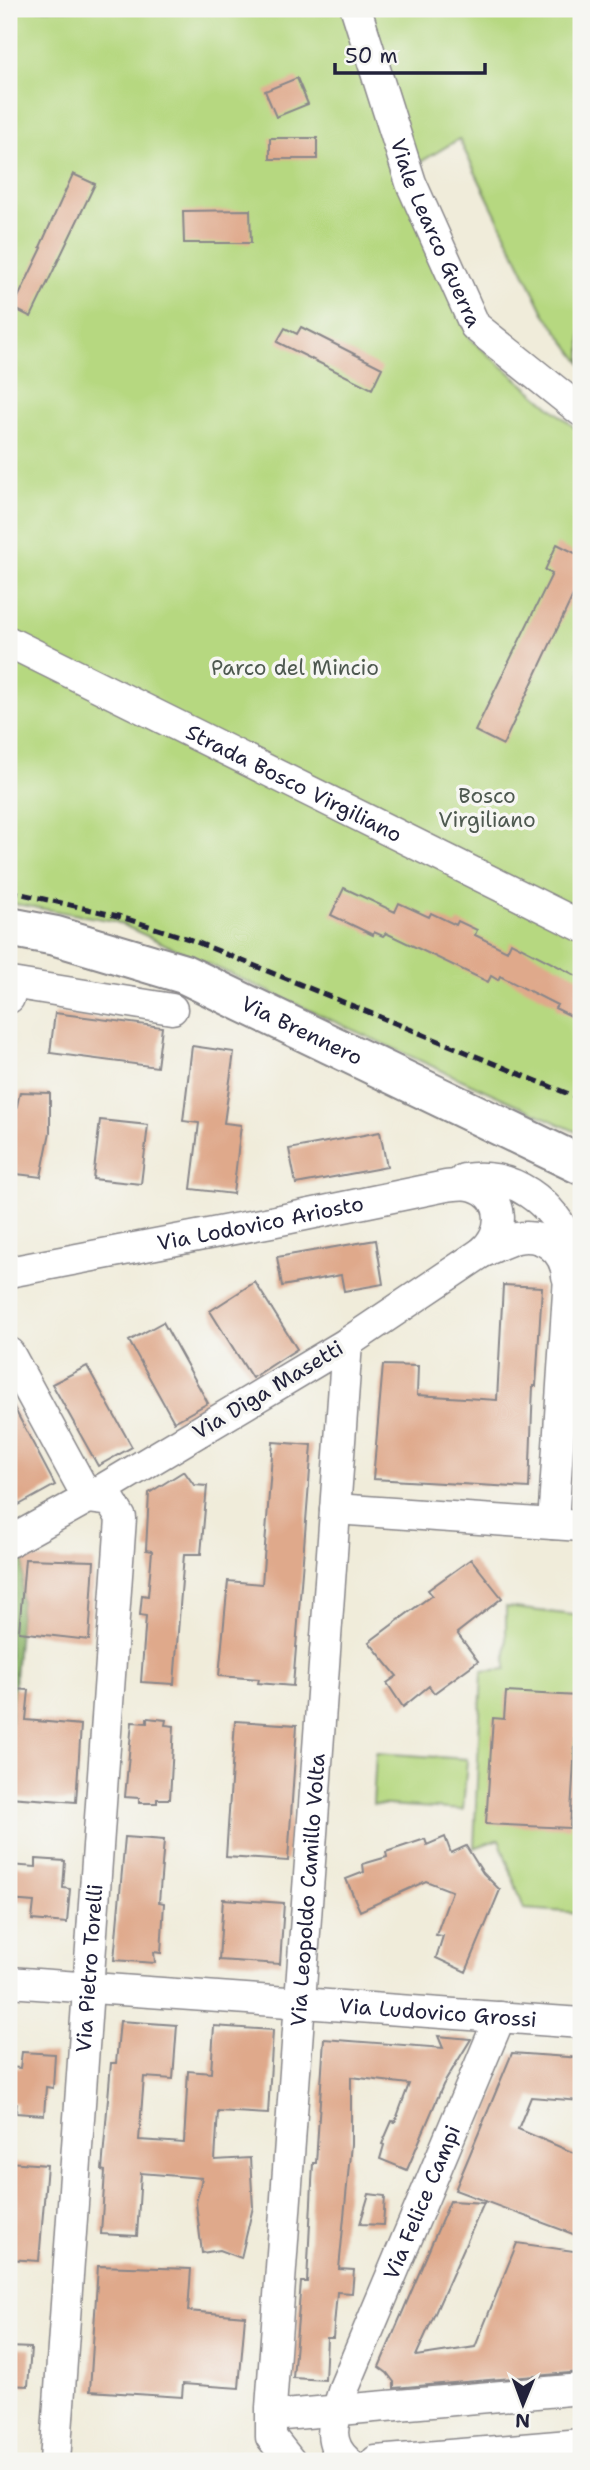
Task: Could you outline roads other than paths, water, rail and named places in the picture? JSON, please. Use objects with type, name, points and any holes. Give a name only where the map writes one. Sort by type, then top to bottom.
[{"type":"main road","name":"Via Brennero","points":[[9,927],[56,936],[184,974],[581,1165]]},
{"type":"street","name":"Viale Learco Guerra","points":[[356,9],[411,183],[475,326],[581,411]]},
{"type":"street","name":"Strada Bosco Virgiliano","points":[[9,642],[581,926]]},
{"type":"street","points":[[9,998],[11,983],[172,1009]]},
{"type":"street","points":[[446,1186],[478,1177],[494,1178],[524,1189],[548,1207],[557,1218],[571,1246],[568,1294]]},
{"type":"street","name":"Via Lodovico Ariosto","points":[[9,1272],[446,1186],[465,1184],[477,1187],[494,1202],[499,1213]]},
{"type":"street","name":"Via Diga Masetti","points":[[9,1542],[89,1498],[347,1343],[490,1246],[497,1236],[499,1213]]},
{"type":"street","points":[[335,1509],[567,1525],[568,1294],[567,1271],[563,1258],[554,1247],[542,1240],[528,1237],[515,1239],[481,1253]]},
{"type":"street","name":"Via Leopoldo Camillo Volta","points":[[269,2438],[347,1343]]},
{"type":"street","points":[[9,1353],[89,1498]]},
{"type":"street","name":"Via Pietro Torelli","points":[[55,2461],[121,1518],[111,1501],[89,1498]]},
{"type":"street","name":"Via Ludovico Grossi","points":[[9,1982],[581,2023]]},
{"type":"street","name":"Via Felice Campi","points":[[301,2461],[338,2403],[500,2017]]},
{"type":"street","points":[[290,2461],[269,2438],[338,2403],[581,2389]]},
{"type":"street","name":"Via Felice Campi","points":[[338,2403],[331,2436],[337,2453],[347,2461]]},
{"type":"street","points":[[376,2461],[581,2444]]},
{"type":"railway","points":[[9,891],[118,916],[189,939],[581,1099]]},
{"type":"park label","name":"Parco del Mincio","points":[[295,668]]},
{"type":"park label","name":"Bosco Virgiliano","points":[[487,808]]}]
